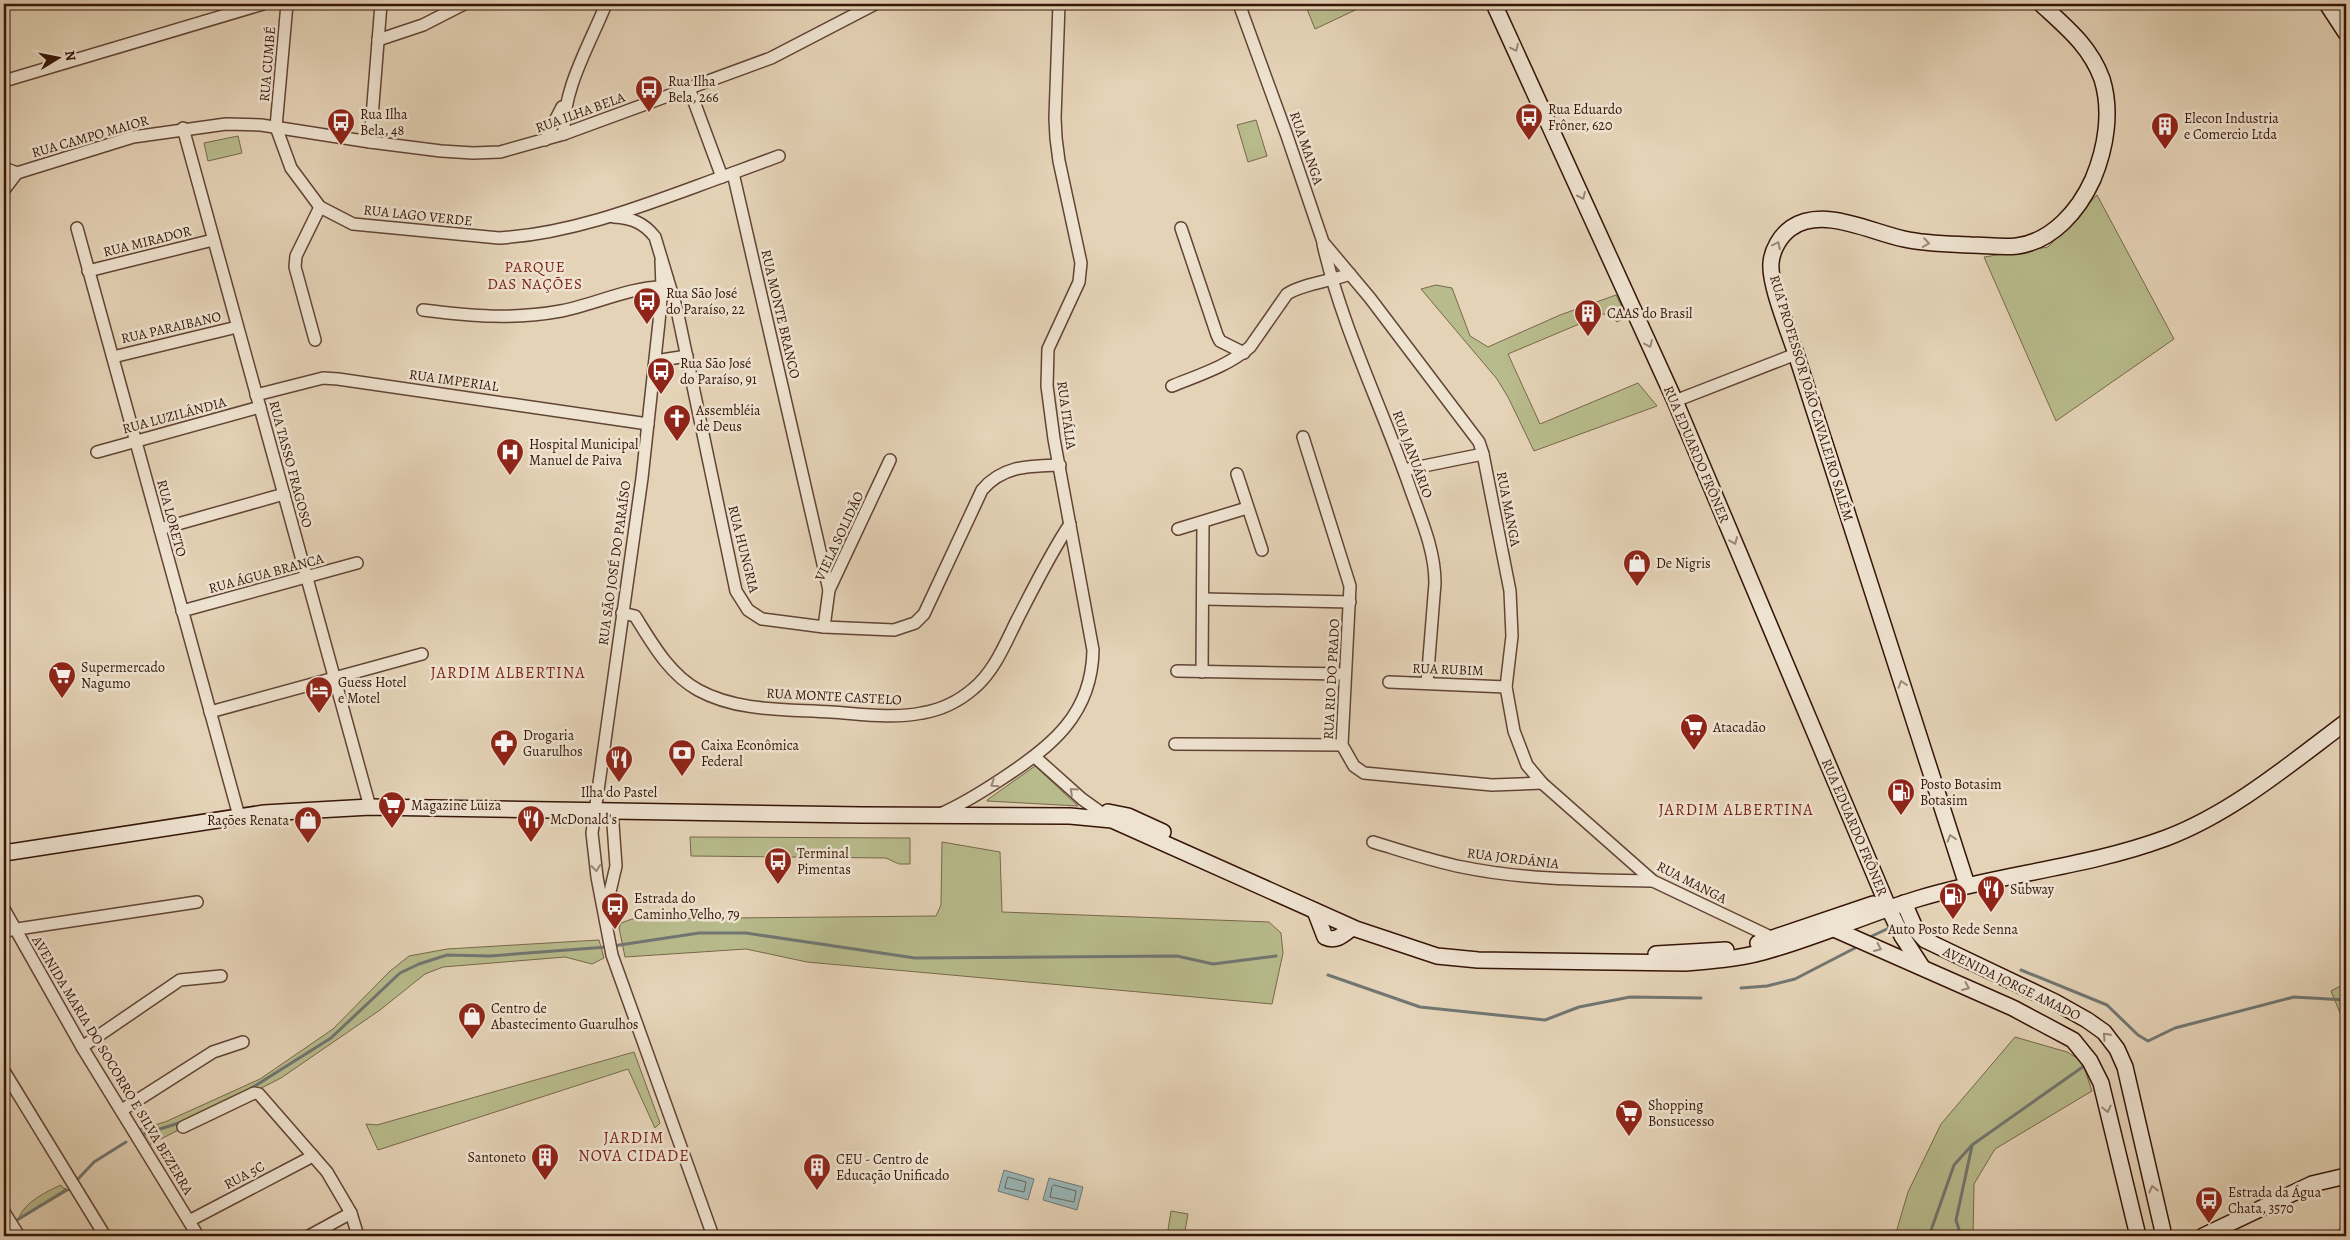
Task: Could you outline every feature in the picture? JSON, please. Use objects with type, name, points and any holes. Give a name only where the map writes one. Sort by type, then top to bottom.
[{"type":"main road","name":"RUA EDUARDO FRÔNER","points":[[1494,4],[1675,402],[1887,904]]},
{"type":"main road","name":"RUA PROFESSOR JOÃO CAVALEIRO SALÉM","points":[[1965,880],[1796,354],[1773,280],[1771,264],[1780,238],[1790,228],[1804,221],[1817,219],[1836,221],[1904,239],[1934,244],[2017,246],[2034,241],[2053,231],[2078,206],[2094,176],[2104,146],[2108,116],[2105,94],[2098,70],[2089,52],[2080,40],[2041,4]]},
{"type":"main road","points":[[2327,4],[2346,33]]},
{"type":"main road","points":[[4,853],[239,816],[370,807],[1070,816],[1112,820],[1352,928],[1437,956],[1478,960],[1685,963],[1735,958],[1887,904],[1965,880],[2110,847],[2168,830],[2249,788],[2346,714]]},
{"type":"main road","points":[[937,815],[989,809],[1098,810],[1128,816],[1405,941],[1446,952],[1644,955],[1740,949],[1834,929],[1887,904],[1904,903],[1965,880],[2085,862],[2167,838],[2200,823],[2243,796],[2346,722]]},
{"type":"main road","name":"AVENIDA JORGE AMADO","points":[[1904,903],[1916,930],[1925,940],[2055,1002],[2088,1020],[2104,1032],[2113,1043],[2125,1067],[2164,1236]]},
{"type":"main road","points":[[1887,904],[1902,936],[1922,967]]},
{"type":"main road","name":"AVENIDA JORGE AMADO","points":[[1834,929],[2013,1008],[2073,1040],[2090,1061],[2101,1083],[2138,1236]]},
{"type":"main road","points":[[2203,1236],[2219,1232],[2269,1204],[2312,1184],[2346,1176]]},
{"type":"main road","points":[[2132,1215],[2157,1209]]},
{"type":"street","points":[[4,81],[263,4]]},
{"type":"street","name":"RUA CUMBÉ","points":[[276,127],[287,4]]},
{"type":"street","points":[[370,142],[381,4]]},
{"type":"street","points":[[378,40],[423,25],[464,4]]},
{"type":"street","points":[[545,140],[567,96],[606,4]]},
{"type":"street","name":"RUA ILHA BELA","points":[[276,127],[370,142],[474,154],[500,152],[564,134],[771,58],[875,4]]},
{"type":"street","name":"RUA ITÁLIA","points":[[937,815],[963,804],[1034,757],[1060,735],[1075,713],[1092,672],[1093,650],[1047,386],[1048,349],[1079,282],[1081,263],[1059,161],[1054,118],[1059,4]]},
{"type":"street","name":"RUA MANGA","points":[[1239,4],[1323,242],[1350,274],[1479,442],[1483,454],[1512,607],[1512,636],[1506,687],[1514,731],[1527,765],[1542,783],[1653,882],[1780,941]]},
{"type":"street","name":"RUA MONTE BRANCO","points":[[689,88],[727,175],[829,590]]},
{"type":"street","points":[[564,134],[563,120],[567,96]]},
{"type":"street","name":"RUA CAMPO MAIOR","points":[[17,173],[134,137],[183,128],[226,124],[276,127]]},
{"type":"street","name":"RUA LAGO VERDE","points":[[276,127],[291,168],[320,207],[353,224],[499,238],[551,233],[608,217]]},
{"type":"street","name":"RUA TASSO FRAGOSO","points":[[183,128],[370,807]]},
{"type":"street","points":[[608,217],[779,156]]},
{"type":"street","points":[[4,168],[17,173],[4,190]]},
{"type":"street","points":[[314,340],[295,267],[296,256],[320,207]]},
{"type":"street","name":"RUA HUNGRIA","points":[[608,217],[637,221],[648,228],[655,237],[677,310],[734,581],[741,601],[748,610],[762,619],[824,627],[894,630],[905,628],[915,623],[924,614],[982,490],[991,479],[1013,469],[1060,465]]},
{"type":"street","name":"RUA LORETO","points":[[77,228],[239,816]]},
{"type":"street","points":[[1181,228],[1220,341],[1244,353]]},
{"type":"street","name":"RUA MIRADOR","points":[[88,271],[214,240]]},
{"type":"street","name":"RUA JANUÁRIO","points":[[1323,242],[1331,281],[1404,470],[1435,567],[1427,683]]},
{"type":"street","name":"RUA SÃO JOSÉ DO PARAÍSO","points":[[605,914],[597,877],[592,833],[642,478],[662,287],[661,261]]},
{"type":"street","points":[[1172,386],[1232,361],[1244,353],[1260,334],[1287,294],[1294,289],[1331,281],[1350,274]]},
{"type":"street","points":[[423,310],[501,318],[535,316],[598,303],[649,287],[662,287]]},
{"type":"street","name":"RUA PARAIBANO","points":[[112,357],[237,327]]},
{"type":"street","points":[[1675,402],[1796,354]]},
{"type":"street","points":[[655,360],[687,356]]},
{"type":"street","name":"RUA IMPERIAL","points":[[256,395],[323,378],[338,379],[648,424]]},
{"type":"street","name":"RUA LUZILÂNDIA","points":[[96,452],[260,407]]},
{"type":"street","name":"RUA RIO DO PRADO","points":[[1303,437],[1350,586],[1344,674],[1342,745],[1350,761],[1364,773],[1492,785],[1542,783]]},
{"type":"street","points":[[1404,470],[1483,454]]},
{"type":"street","name":"VIELA SOLIDÃO","points":[[824,627],[829,590],[890,460]]},
{"type":"street","points":[[1237,474],[1262,550]]},
{"type":"street","points":[[160,529],[284,494]]},
{"type":"street","points":[[1178,529],[1248,508]]},
{"type":"street","points":[[1202,672],[1204,599],[1203,522]]},
{"type":"street","name":"RUA MONTE CASTELO","points":[[622,613],[635,616],[652,643],[680,677],[696,689],[715,698],[758,707],[887,716],[924,713],[958,699],[984,678],[996,660],[1048,560],[1070,524]]},
{"type":"street","name":"RUA ÁGUA BRANCA","points":[[182,611],[357,563]]},
{"type":"street","points":[[1204,599],[1350,602]]},
{"type":"street","points":[[210,712],[422,654]]},
{"type":"street","points":[[1177,671],[1344,674]]},
{"type":"street","name":"RUA RUBIM","points":[[1389,682],[1506,687]]},
{"type":"street","points":[[1175,744],[1342,745]]},
{"type":"street","points":[[1034,757],[1082,799],[1112,820]]},
{"type":"street","points":[[612,810],[616,866],[605,914],[612,955],[713,1236]]},
{"type":"street","name":"RUA JORDÂNIA","points":[[1373,842],[1463,867],[1505,873],[1558,879],[1653,882]]},
{"type":"street","points":[[9,930],[197,902]]},
{"type":"street","name":"AVENIDA MARIA DO SOCORRO E SILVA BEZERRA","points":[[4,909],[9,930],[122,1110],[198,1236]]},
{"type":"street","points":[[82,1047],[180,980],[221,976]]},
{"type":"street","points":[[122,1110],[213,1052],[243,1042]]},
{"type":"street","points":[[4,1071],[105,1236]]},
{"type":"street","points":[[183,1127],[257,1093],[327,1172],[351,1213],[358,1236]]},
{"type":"street","name":"RUA 5C","points":[[190,1221],[313,1156]]},
{"type":"street","points":[[4,1212],[19,1236]]},
{"type":"street","points":[[309,1236],[351,1213]]},
{"type":"street","points":[[2341,1236],[2346,1233]]},
{"type":"green space","points":[[1305,4],[1368,4],[1315,29]]},
{"type":"green space","points":[[1256,120],[1267,156],[1248,162],[1237,125]]},
{"type":"green space","points":[[238,136],[242,153],[208,161],[204,143]]},
{"type":"green space","points":[[2097,195],[2174,339],[2056,421],[1984,257],[2048,247]]},
{"type":"green space","points":[[1436,285],[1452,288],[1470,336],[1488,347],[1560,315],[1616,295],[1627,317],[1617,322],[1610,315],[1603,314],[1508,354],[1540,424],[1638,383],[1657,406],[1534,451],[1508,397],[1497,379],[1421,289]]},
{"type":"green space","points":[[1035,766],[1078,806],[987,801],[987,800]]},
{"type":"green space","points":[[690,837],[910,838],[910,864],[899,864],[886,858],[691,856]]},
{"type":"green space","points":[[942,842],[1000,852],[1002,912],[1269,922],[1281,933],[1283,953],[1272,1004],[807,962],[746,949],[625,957],[619,928],[621,923],[632,919],[936,916],[941,905]]},
{"type":"green space","points":[[599,940],[604,958],[592,964],[565,957],[443,967],[425,974],[380,1010],[281,1078],[149,1145],[140,1129],[165,1122],[260,1079],[333,1029],[389,972],[409,956],[447,949]]},
{"type":"green space","points":[[2346,983],[2346,1014],[2340,1013],[2331,991]]},
{"type":"green space","points":[[2015,1037],[2067,1052],[2082,1061],[2092,1091],[1995,1149],[1974,1184],[1973,1236],[1895,1236],[1908,1192],[1941,1124]]},
{"type":"green space","points":[[634,1052],[660,1123],[655,1128],[628,1069],[378,1150],[366,1124],[377,1125]]},
{"type":"green space","points":[[61,1185],[69,1190],[20,1219],[19,1217],[22,1212],[31,1202]]},
{"type":"green space","points":[[1171,1211],[1188,1214],[1184,1236],[1167,1236]]},
{"type":"water","points":[[1004,1170],[1034,1179],[1028,1200],[998,1191]]},
{"type":"water","points":[[1049,1178],[1083,1187],[1077,1210],[1043,1200]]},
{"type":"waterway","points":[[1870,937],[1889,928]]},
{"type":"waterway","points":[[613,946],[699,933],[746,933],[915,958],[1177,956],[1213,964],[1276,956]]},
{"type":"waterway","points":[[250,1089],[331,1038],[400,973],[419,964],[447,955],[490,956],[607,947]]},
{"type":"waterway","points":[[1741,988],[1767,986],[1795,979],[1855,948]]},
{"type":"waterway","points":[[2021,970],[2107,1005],[2138,1035],[2148,1041],[2175,1028],[2294,997],[2346,1000]]},
{"type":"waterway","points":[[1328,975],[1420,1007],[1545,1020],[1579,1007],[1630,997],[1701,998]]},
{"type":"waterway","points":[[1929,1236],[1954,1165],[1972,1145],[2084,1066]]},
{"type":"waterway","points":[[144,1134],[182,1122]]},
{"type":"waterway","points":[[78,1179],[94,1162],[126,1142]]},
{"type":"waterway","points":[[1961,1236],[1956,1220],[1972,1146]]},
{"type":"waterway","points":[[17,1220],[66,1190]]},
{"type":"place","name":"Rua Ilha Bela, 266","points":[[649,113]]},
{"type":"place","name":"Rua Eduardo Frôner, 620","points":[[1529,141]]},
{"type":"place","name":"Rua Ilha Bela, 48","points":[[341,146]]},
{"type":"place","name":"Elecon Industria e Comercio Ltda","points":[[2165,150]]},
{"type":"place","name":"Rua São José do Paraíso, 22","points":[[647,325]]},
{"type":"place","name":"CAAS do Brasil","points":[[1588,337]]},
{"type":"place","name":"Rua São José do Paraíso, 91","points":[[661,395]]},
{"type":"place","name":"Assembléia de Deus","points":[[677,442]]},
{"type":"place","name":"Hospital Municipal Manuel de Paiva","points":[[510,476]]},
{"type":"place","name":"De Nigris","points":[[1637,587]]},
{"type":"place","name":"Supermercado Nagumo","points":[[62,699]]},
{"type":"place","name":"Guess Hotel e Motel","points":[[319,714]]},
{"type":"place","name":"Atacadão","points":[[1694,751]]},
{"type":"place","name":"Drogaria Guarulhos","points":[[504,767]]},
{"type":"place","name":"Caixa Econômica Federal","points":[[682,777]]},
{"type":"place","name":"Ilha do Pastel","points":[[619,783]]},
{"type":"place","name":"Posto Botasim Botasim","points":[[1901,816]]},
{"type":"place","name":"Magazine Luiza","points":[[392,829]]},
{"type":"place","name":"McDonald's","points":[[531,843]]},
{"type":"place","name":"Rações Renata","points":[[308,844]]},
{"type":"place","name":"Terminal Pimentas","points":[[778,885]]},
{"type":"place","name":"Subway","points":[[1991,913]]},
{"type":"place","name":"Auto Posto Rede Senna","points":[[1953,920]]},
{"type":"place","name":"Estrada do Caminho Velho, 79","points":[[615,930]]},
{"type":"place","name":"Centro de Abastecimento Guarulhos","points":[[472,1040]]},
{"type":"place","name":"Shopping Bonsucesso","points":[[1629,1137]]},
{"type":"place","name":"Santoneto","points":[[545,1181]]},
{"type":"place","name":"CEU - Centro de Educação Unificado","points":[[817,1191]]},
{"type":"place","name":"Estrada da Água Chata, 3570","points":[[2209,1224]]},
{"type":"district","name":"PARQUE DAS NAÇÕES","points":[[535,276]]},
{"type":"district","name":"JARDIM ALBERTINA","points":[[508,672]]},
{"type":"district","name":"JARDIM ALBERTINA","points":[[1736,809]]},
{"type":"district","name":"JARDIM NOVA CIDADE","points":[[634,1146]]}]
